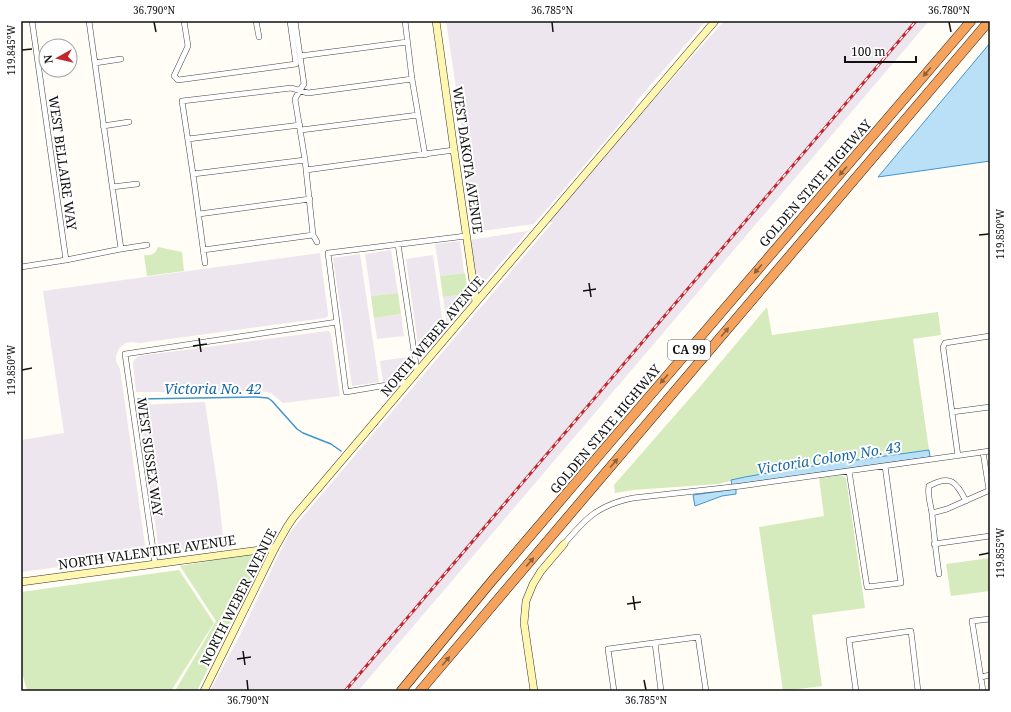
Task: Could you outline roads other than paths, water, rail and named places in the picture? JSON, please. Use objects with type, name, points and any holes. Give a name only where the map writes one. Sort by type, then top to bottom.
[{"type":"highway","name":"GOLDEN STATE HIGHWAY","points":[[401,691],[491,582],[971,21]]},
{"type":"highway","name":"GOLDEN STATE HIGHWAY","points":[[420,691],[989,21]]},
{"type":"highway","points":[[398,691],[410,680]]},
{"type":"main road","name":"WEST DAKOTA AVENUE","points":[[436,21],[476,302]]},
{"type":"main road","name":"NORTH WEBER AVENUE","points":[[204,691],[275,548],[287,527],[301,508],[715,21]]},
{"type":"main road","points":[[534,691],[524,623],[526,601],[533,584],[541,572],[564,544]]},
{"type":"main road","name":"NORTH VALENTINE AVENUE","points":[[21,582],[275,548]]},
{"type":"street","name":"WEST BELLAIRE WAY","points":[[32,21],[66,260]]},
{"type":"street","points":[[89,21],[121,249]]},
{"type":"street","points":[[184,21],[188,46],[174,76],[178,80],[296,64],[290,21]]},
{"type":"street","points":[[256,21],[258,37]]},
{"type":"street","points":[[296,21],[304,84],[296,99],[310,199],[313,235],[317,242]]},
{"type":"street","points":[[405,21],[412,79],[424,154]]},
{"type":"street","points":[[300,56],[407,42]]},
{"type":"street","points":[[95,63],[121,59]]},
{"type":"street","points":[[205,263],[182,101],[291,88],[308,92],[412,79]]},
{"type":"street","points":[[188,139],[418,115]]},
{"type":"street","points":[[103,126],[129,122]]},
{"type":"street","points":[[306,170],[454,150]]},
{"type":"street","points":[[193,174],[305,160]]},
{"type":"street","points":[[112,187],[137,184]]},
{"type":"street","points":[[199,214],[310,199]]},
{"type":"street","points":[[203,250],[313,235]]},
{"type":"street","points":[[408,382],[346,392],[328,254],[466,236]]},
{"type":"street","points":[[398,244],[418,371]]},
{"type":"street","points":[[21,267],[147,245]]},
{"type":"street","name":"WEST SUSSEX WAY","points":[[154,564],[125,354],[337,322]]},
{"type":"street","points":[[958,456],[943,347],[945,343],[990,336]]},
{"type":"street","points":[[952,412],[990,407]]},
{"type":"street","points":[[564,544],[590,516],[599,510],[612,504],[633,498],[741,486],[990,451]]},
{"type":"street","points":[[932,513],[947,509],[989,490],[983,452]]},
{"type":"street","points":[[849,471],[867,587],[901,583],[886,466]]},
{"type":"street","points":[[939,574],[928,492],[929,486],[945,480],[952,482],[958,487],[966,501]]},
{"type":"street","points":[[934,544],[990,536]]},
{"type":"street","points":[[983,691],[972,621],[990,619]]},
{"type":"street","points":[[856,691],[849,640],[910,631],[918,691]]},
{"type":"street","points":[[614,691],[608,649],[698,637],[706,691]]},
{"type":"street","points":[[655,643],[661,691]]},
{"type":"street","points":[[981,677],[990,675]]},
{"type":"water","points":[[990,43],[990,161],[878,177]]},
{"type":"water","points":[[929,450],[930,457],[732,485],[731,480],[791,469]]},
{"type":"water","points":[[736,489],[736,494],[722,496],[695,506],[693,495]]},
{"type":"waterway","name":"Victoria No. 42","points":[[138,399],[268,398],[297,429],[303,433],[331,444],[341,451]]},
{"type":"railway","points":[[345,691],[916,21]]},
{"type":"water label","name":"Victoria Colony No. 43","points":[[829,458]]}]
